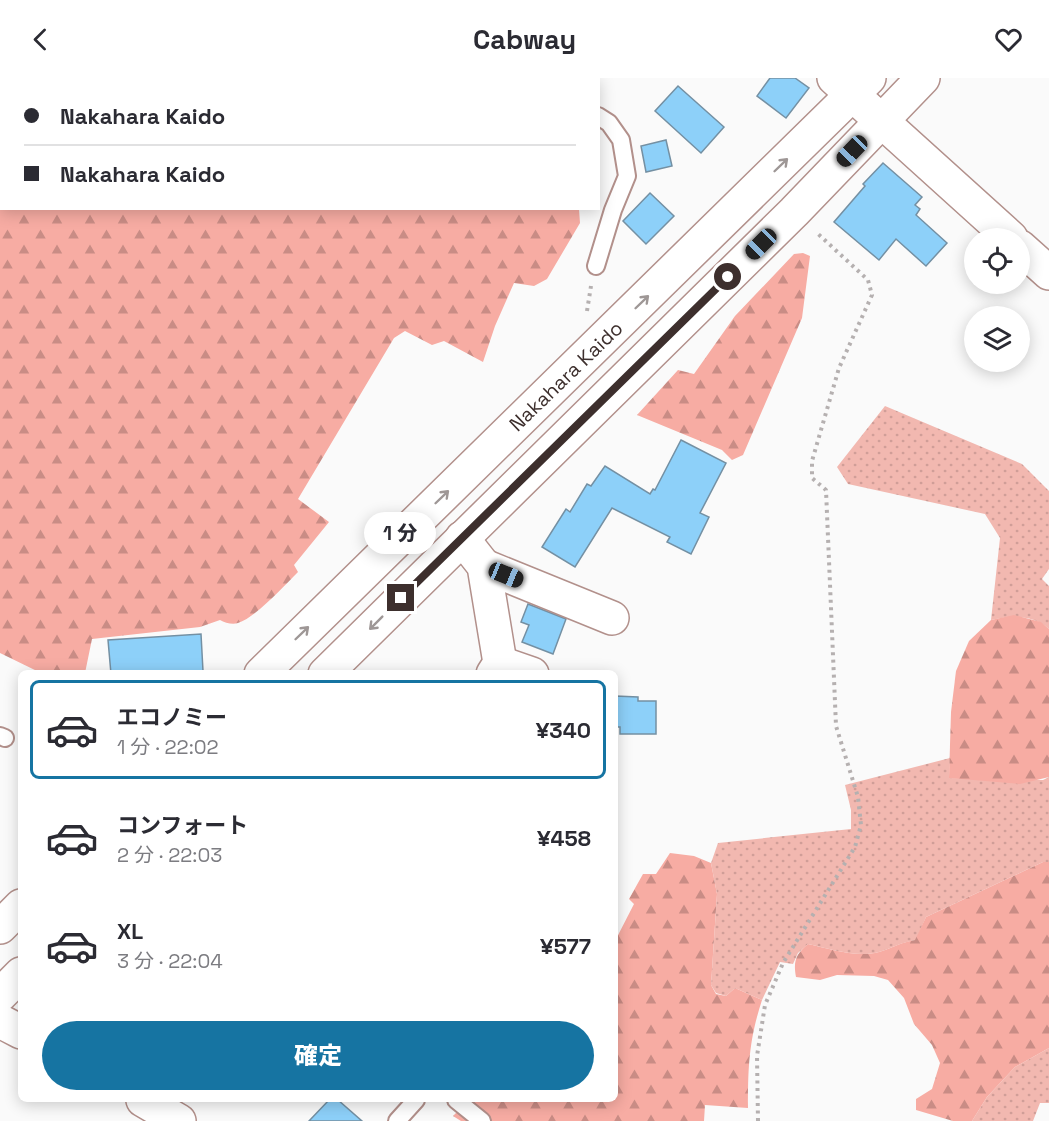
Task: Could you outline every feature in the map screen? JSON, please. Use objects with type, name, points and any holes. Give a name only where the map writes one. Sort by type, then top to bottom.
[{"type":"main road","points":[[329,670],[794,212],[923,78]]},
{"type":"main road","points":[[852,83],[881,120],[1000,228]]},
{"type":"main road","name":"Nakahara Kaido","points":[[265,670],[852,83]]},
{"type":"main road","points":[[1030,256],[1049,273]]},
{"type":"main road","points":[[462,538],[484,566],[612,618]]},
{"type":"main road","points":[[484,566],[496,668]]},
{"type":"main road","points":[[0,927],[18,909]]},
{"type":"main road","points":[[0,995],[18,977]]},
{"type":"main road","points":[[0,1021],[18,1030]]},
{"type":"main road","points":[[146,1102],[179,1121]]},
{"type":"lane","points":[[596,266],[613,210],[627,176],[621,140],[609,123],[600,117]]},
{"type":"lane","points":[[397,1121],[414,1102]]},
{"type":"lane","points":[[458,1102],[482,1121]]},
{"type":"path","points":[[758,1121],[758,1056],[765,1005],[783,963],[855,847],[861,825],[858,797],[836,726],[826,490],[812,478],[812,460],[839,368],[872,295],[868,279],[794,212]]},
{"type":"path","points":[[585,319],[596,266]]},
{"type":"shaded area","points":[[885,406],[1022,464],[1049,491],[1049,569],[1042,579],[1049,586],[1049,629],[1036,621],[1022,617],[991,620],[1000,538],[985,514],[848,484],[837,467]]},
{"type":"shaded area","points":[[950,758],[949,778],[1043,780],[1049,777],[1049,862],[1043,862],[926,917],[916,940],[870,954],[844,952],[808,944],[798,953],[793,964],[780,962],[762,1000],[735,988],[726,996],[716,993],[711,985],[717,894],[711,863],[718,843],[851,829],[851,810],[845,785]]},
{"type":"shaded area","points":[[1049,1048],[1049,1103],[1040,1103],[1033,1121],[972,1121],[987,1097],[1015,1067]]},
{"type":"green space","points":[[0,210],[579,210],[580,223],[547,279],[534,286],[514,283],[495,326],[483,362],[444,341],[432,345],[405,331],[394,338],[298,499],[329,522],[294,565],[298,572],[253,614],[236,624],[220,620],[200,627],[92,639],[86,670],[35,670],[0,653]]},
{"type":"green space","points":[[803,253],[810,256],[802,318],[743,455],[732,460],[722,450],[637,415],[678,370],[694,374],[735,316],[794,254]]},
{"type":"green space","points":[[1014,615],[1041,622],[1049,629],[1049,777],[1020,784],[949,778],[951,712],[956,671],[969,641],[991,620]]},
{"type":"green space","points":[[670,853],[694,856],[711,863],[717,894],[711,985],[716,994],[726,996],[735,988],[762,1000],[750,1053],[748,1108],[705,1105],[704,1121],[461,1121],[453,1116],[467,1102],[618,1102],[618,935],[634,904],[629,899],[643,874],[656,874]]},
{"type":"green space","points":[[1043,862],[1049,862],[1049,1048],[1015,1067],[987,1097],[972,1121],[953,1121],[916,1110],[916,1099],[932,1089],[940,1063],[932,1045],[914,1024],[904,998],[888,980],[874,976],[837,975],[820,980],[796,977],[795,962],[798,955],[808,944],[843,952],[870,954],[915,940],[926,917]]},
{"type":"building","points":[[770,78],[795,78],[809,88],[786,118],[757,96]]},
{"type":"building","points":[[678,86],[724,127],[701,153],[655,111]]},
{"type":"building","points":[[666,140],[672,166],[646,172],[641,146]]},
{"type":"building","points":[[883,163],[922,197],[915,205],[920,209],[916,215],[947,243],[926,266],[896,239],[879,260],[834,222],[865,186],[863,184]]},
{"type":"building","points":[[650,193],[674,216],[646,244],[623,221]]},
{"type":"building","points":[[681,440],[726,463],[700,513],[709,517],[691,554],[667,542],[670,537],[612,508],[575,567],[542,547],[566,509],[570,512],[587,484],[591,486],[605,466],[650,494],[653,489],[655,490]]},
{"type":"building","points":[[528,604],[566,619],[553,654],[522,642],[529,625],[521,622]]},
{"type":"building","points":[[201,634],[203,670],[111,670],[108,640]]},
{"type":"building","points":[[618,696],[638,697],[638,701],[656,701],[656,734],[620,734],[620,727],[618,727]]},
{"type":"building","points":[[327,1102],[340,1102],[362,1121],[309,1121]]},
{"type":"route","points":[[401,598],[728,277]]}]
